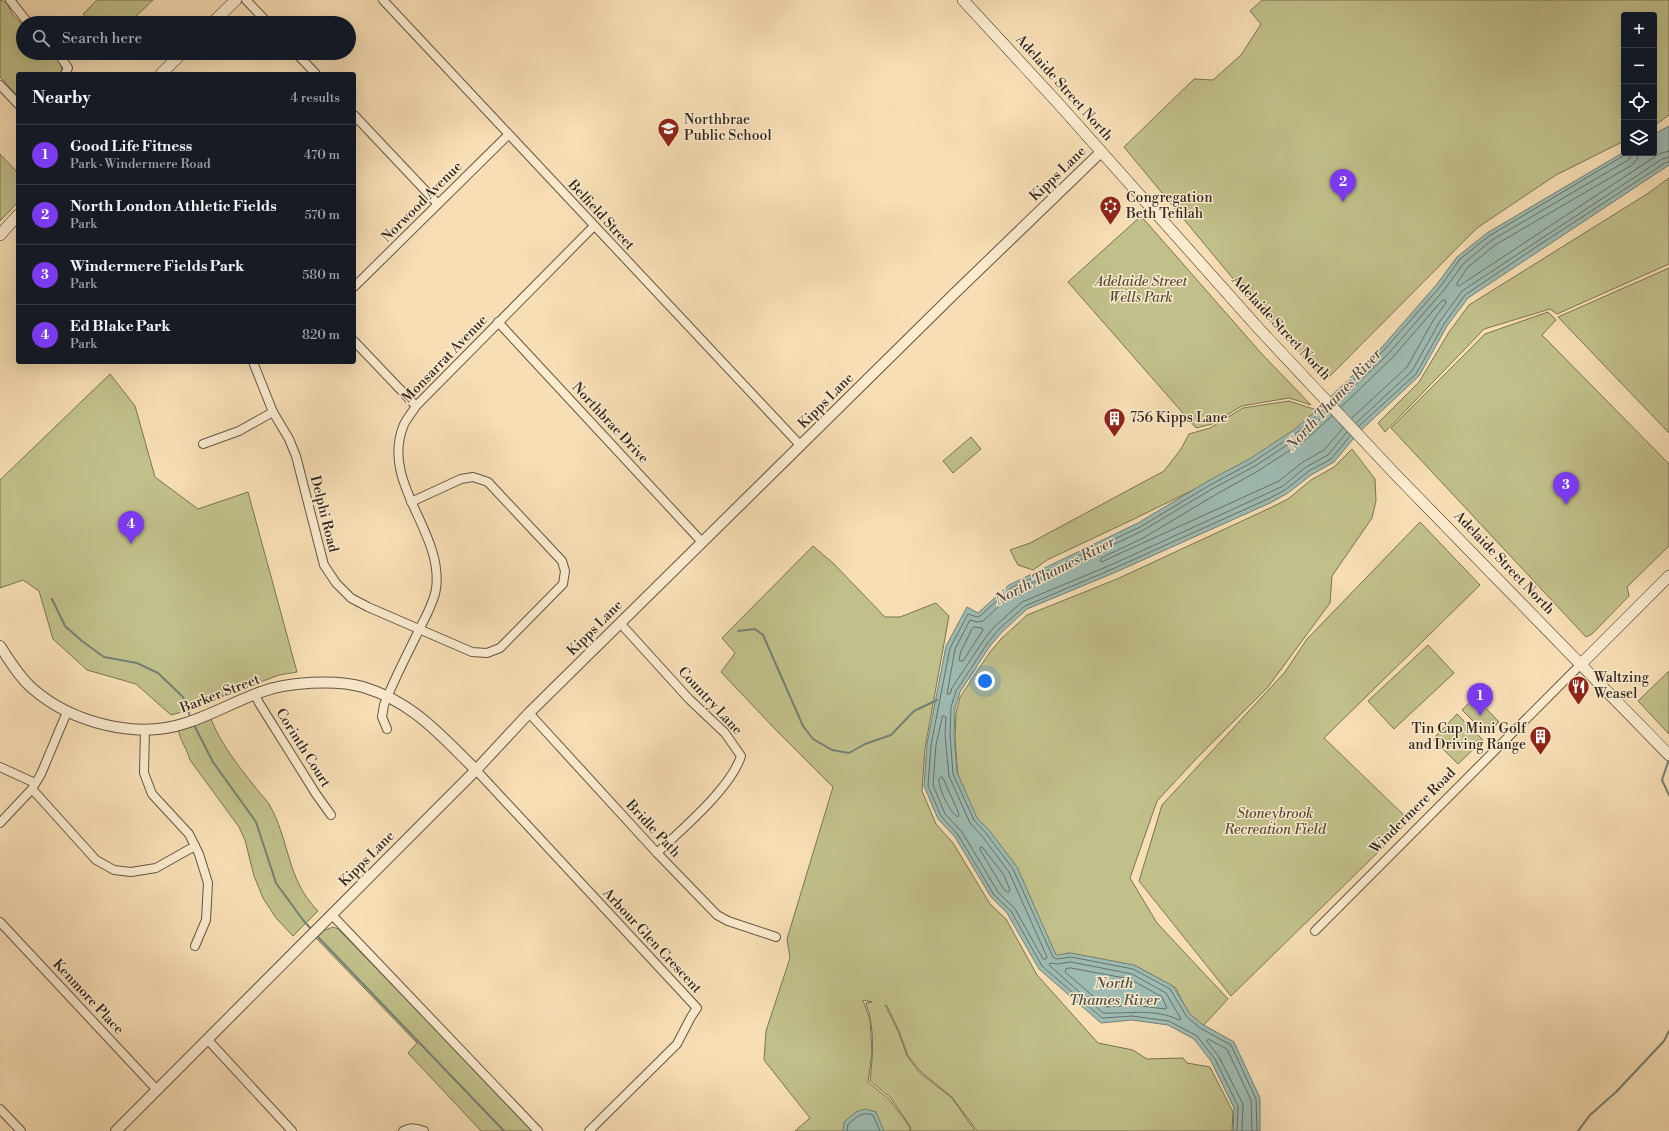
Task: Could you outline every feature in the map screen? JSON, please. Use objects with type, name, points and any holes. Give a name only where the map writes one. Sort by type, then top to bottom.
[{"type":"main road","points":[[219,16],[236,0]]},
{"type":"main road","name":"Adelaide Street North","points":[[964,0],[1054,98],[1260,330],[1402,480],[1669,755]]},
{"type":"main road","points":[[163,72],[175,60]]},
{"type":"main road","points":[[0,235],[16,217]]},
{"type":"main road","name":"Windermere Road","points":[[1581,664],[1669,576]]},
{"type":"street","points":[[10,0],[23,16]]},
{"type":"street","points":[[246,0],[261,16]]},
{"type":"street","name":"Belfield Street","points":[[382,0],[801,446]]},
{"type":"street","points":[[63,60],[68,68],[66,72]]},
{"type":"street","points":[[303,60],[314,72]]},
{"type":"street","points":[[0,85],[16,102]]},
{"type":"street","points":[[356,117],[438,204]]},
{"type":"street","name":"Norwood Avenue","points":[[356,285],[508,135]]},
{"type":"street","name":"Kipps Lane","points":[[116,1131],[476,770],[529,713],[962,286],[1101,152]]},
{"type":"street","name":"Monsarrat Avenue","points":[[387,729],[382,717],[388,696],[436,590],[437,566],[431,545],[401,476],[398,451],[403,426],[416,406],[594,226]]},
{"type":"street","name":"Northbrae Drive","points":[[498,322],[702,542]]},
{"type":"street","points":[[356,342],[416,406]]},
{"type":"street","name":"Delphi Road","points":[[254,364],[273,412],[289,439],[296,456],[324,565],[336,583],[351,598],[368,608],[472,652],[487,653],[500,648],[563,584],[565,571],[562,561],[488,482],[473,476],[461,479],[411,502]]},
{"type":"street","points":[[203,444],[239,431],[273,412]]},
{"type":"street","name":"Country Lane","points":[[620,623],[689,699],[726,733],[741,756],[738,767],[722,788],[657,853]]},
{"type":"street","name":"Barker Street","points":[[0,646],[10,662],[32,689],[58,707],[89,721],[124,729],[157,729],[192,721],[262,691],[293,685],[328,682],[362,687],[388,696],[409,708],[428,723],[476,770]]},
{"type":"street","name":"Windermere Road","points":[[1315,931],[1581,664]]},
{"type":"street","name":"Corinth Court","points":[[255,694],[258,703],[331,815]]},
{"type":"street","points":[[0,823],[34,786],[41,774],[68,712]]},
{"type":"street","name":"Bridle Path","points":[[529,713],[657,853],[721,917],[776,937]]},
{"type":"street","points":[[145,729],[144,773],[152,794],[189,834],[199,854],[208,883],[206,920],[195,946]]},
{"type":"street","points":[[0,767],[34,786],[96,860],[114,870],[131,872],[156,868],[195,846]]},
{"type":"street","name":"Arbour Glen Crescent","points":[[476,770],[697,1008],[690,1017],[677,1044],[589,1131]]},
{"type":"street","points":[[332,915],[538,1131]]},
{"type":"street","name":"Kenmore Place","points":[[0,922],[157,1090]]},
{"type":"street","points":[[208,1040],[292,1131]]},
{"type":"street","points":[[0,1109],[20,1131]]},
{"type":"street","points":[[403,1131],[408,1128],[416,1128],[424,1131]]},
{"type":"green space","points":[[0,0],[7,4],[16,18],[16,60],[58,60],[62,68],[61,72],[16,72],[16,94],[0,77]]},
{"type":"green space","points":[[97,0],[153,0],[136,16],[85,16],[83,14]]},
{"type":"green space","points":[[1262,0],[1669,0],[1669,115],[1657,124],[1657,12],[1621,12],[1621,142],[1556,175],[1477,228],[1325,381],[1254,304],[1124,147],[1194,79],[1213,80],[1241,55],[1261,24],[1250,11]]},
{"type":"green space","points":[[0,154],[16,171],[16,204],[0,221]]},
{"type":"green space","points":[[1669,178],[1669,264],[1557,314],[1550,309],[1484,329],[1385,432],[1378,423],[1419,382],[1449,332],[1469,305],[1647,194]]},
{"type":"green space","name":"Adelaide Street Wells Park","points":[[1141,216],[1261,353],[1311,405],[1289,398],[1242,406],[1212,424],[1196,428],[1068,282]]},
{"type":"green space","points":[[1669,268],[1669,433],[1558,317]]},
{"type":"green space","points":[[1548,312],[1556,320],[1542,335],[1669,464],[1669,546],[1627,587],[1629,596],[1592,634],[1586,637],[1391,428],[1485,334]]},
{"type":"green space","points":[[110,374],[135,406],[155,477],[198,509],[248,492],[297,672],[279,675],[223,696],[197,708],[171,715],[136,684],[87,670],[53,639],[39,591],[23,580],[0,588],[0,480]]},
{"type":"green space","points":[[1289,401],[1320,411],[1294,433],[1250,462],[1047,560],[1033,570],[1018,565],[1010,550],[1030,543],[1164,471],[1181,449],[1189,434],[1210,428],[1243,408]]},
{"type":"green space","points":[[971,437],[981,449],[953,473],[943,461]]},
{"type":"green space","points":[[1352,449],[1375,479],[1376,501],[1372,518],[1332,576],[1330,603],[1268,687],[1196,759],[1157,801],[1130,878],[1157,923],[1228,999],[1202,1027],[1190,1018],[1176,988],[1136,966],[1067,953],[1056,960],[977,822],[958,777],[955,739],[956,713],[960,697],[990,652],[1001,639],[1027,615],[1117,579],[1288,499],[1311,480],[1334,467]]},
{"type":"green space","name":"Stoneybrook Recreation Field","points":[[1420,522],[1480,585],[1324,738],[1410,821],[1231,996],[1139,881],[1162,805],[1285,672],[1307,639]]},
{"type":"green space","points":[[813,546],[834,564],[885,617],[900,617],[936,603],[949,616],[925,748],[922,791],[936,824],[953,843],[990,904],[1006,919],[1037,975],[1098,1043],[1133,1050],[1147,1059],[1183,1058],[1187,1063],[1210,1067],[1233,1112],[1232,1131],[977,1131],[952,1097],[921,1072],[908,1056],[899,1031],[887,1006],[885,1005],[898,1031],[907,1056],[920,1073],[952,1098],[975,1131],[911,1131],[910,1126],[890,1097],[870,1081],[872,1055],[868,1082],[889,1099],[910,1127],[910,1131],[795,1131],[810,1118],[764,1060],[766,1031],[790,958],[787,939],[833,787],[721,672],[735,653],[722,638]],"holes":[[[863,1000],[872,1002],[866,1003],[871,1022],[872,1052],[870,1020]]]},
{"type":"green space","points":[[1428,645],[1454,673],[1394,729],[1368,701]]},
{"type":"green space","points":[[1669,671],[1669,734],[1638,701]]},
{"type":"green space","points":[[1475,697],[1499,722],[1486,734],[1462,710]]},
{"type":"green space","points":[[1457,714],[1483,740],[1458,764],[1433,739]]},
{"type":"green space","points":[[211,719],[229,752],[269,804],[281,831],[294,873],[308,899],[318,911],[293,936],[276,918],[263,898],[254,876],[245,840],[239,827],[190,760],[180,737],[178,729],[191,727]]},
{"type":"green space","points":[[333,927],[338,929],[534,1131],[481,1131],[408,1053],[417,1043],[316,938],[325,930]]},
{"type":"water","name":"North Thames River","points":[[1669,126],[1669,165],[1468,298],[1447,326],[1419,376],[1358,433],[1334,462],[1311,475],[1288,493],[1270,503],[1116,572],[1027,609],[1001,633],[990,646],[960,692],[955,708],[954,734],[957,772],[977,818],[989,830],[1017,867],[1056,955],[1071,953],[1134,965],[1173,986],[1190,1014],[1202,1024],[1234,1042],[1260,1098],[1260,1131],[1233,1131],[1234,1108],[1211,1061],[1194,1039],[1168,1025],[1132,1020],[1101,1023],[1039,969],[1007,913],[991,897],[955,837],[938,819],[924,786],[927,744],[946,646],[967,607],[978,613],[1009,585],[1138,523],[1208,481],[1251,458],[1295,429],[1382,347],[1437,284],[1457,257],[1487,233],[1621,154],[1621,156],[1657,156],[1657,132]]},
{"type":"water","points":[[865,1109],[876,1112],[884,1131],[843,1131],[844,1122],[856,1112]]},
{"type":"waterway","points":[[52,599],[65,626],[104,657],[137,663],[158,673],[183,697],[191,719]]},
{"type":"waterway","points":[[738,631],[755,629],[763,635],[803,726],[813,739],[832,750],[849,753],[865,744],[891,735],[914,711],[937,700]]},
{"type":"waterway","points":[[194,725],[213,762],[256,822],[276,883],[312,930]]},
{"type":"waterway","points":[[1669,759],[1662,780],[1669,795]]},
{"type":"waterway","points":[[316,935],[504,1131]]},
{"type":"waterway","points":[[1578,1131],[1590,1115],[1616,1092],[1664,1041],[1669,1031]]},
{"type":"place","name":"Northbrae Public School","points":[[669,148]]},
{"type":"place","name":"North London Athletic Fields","points":[[1343,202]]},
{"type":"place","name":"Congregation Beth Tefilah","points":[[1110,226]]},
{"type":"place","name":"756 Kipps Lane","points":[[1114,438]]},
{"type":"place","name":"Windermere Fields Park","points":[[1566,505]]},
{"type":"place","name":"Ed Blake Park","points":[[131,544]]},
{"type":"place","name":"Waltzing Weasel","points":[[1578,706]]},
{"type":"place","name":"Good Life Fitness","points":[[1480,716]]},
{"type":"place","name":"Tin Cup Mini Golf and Driving Range","points":[[1541,756]]}]
